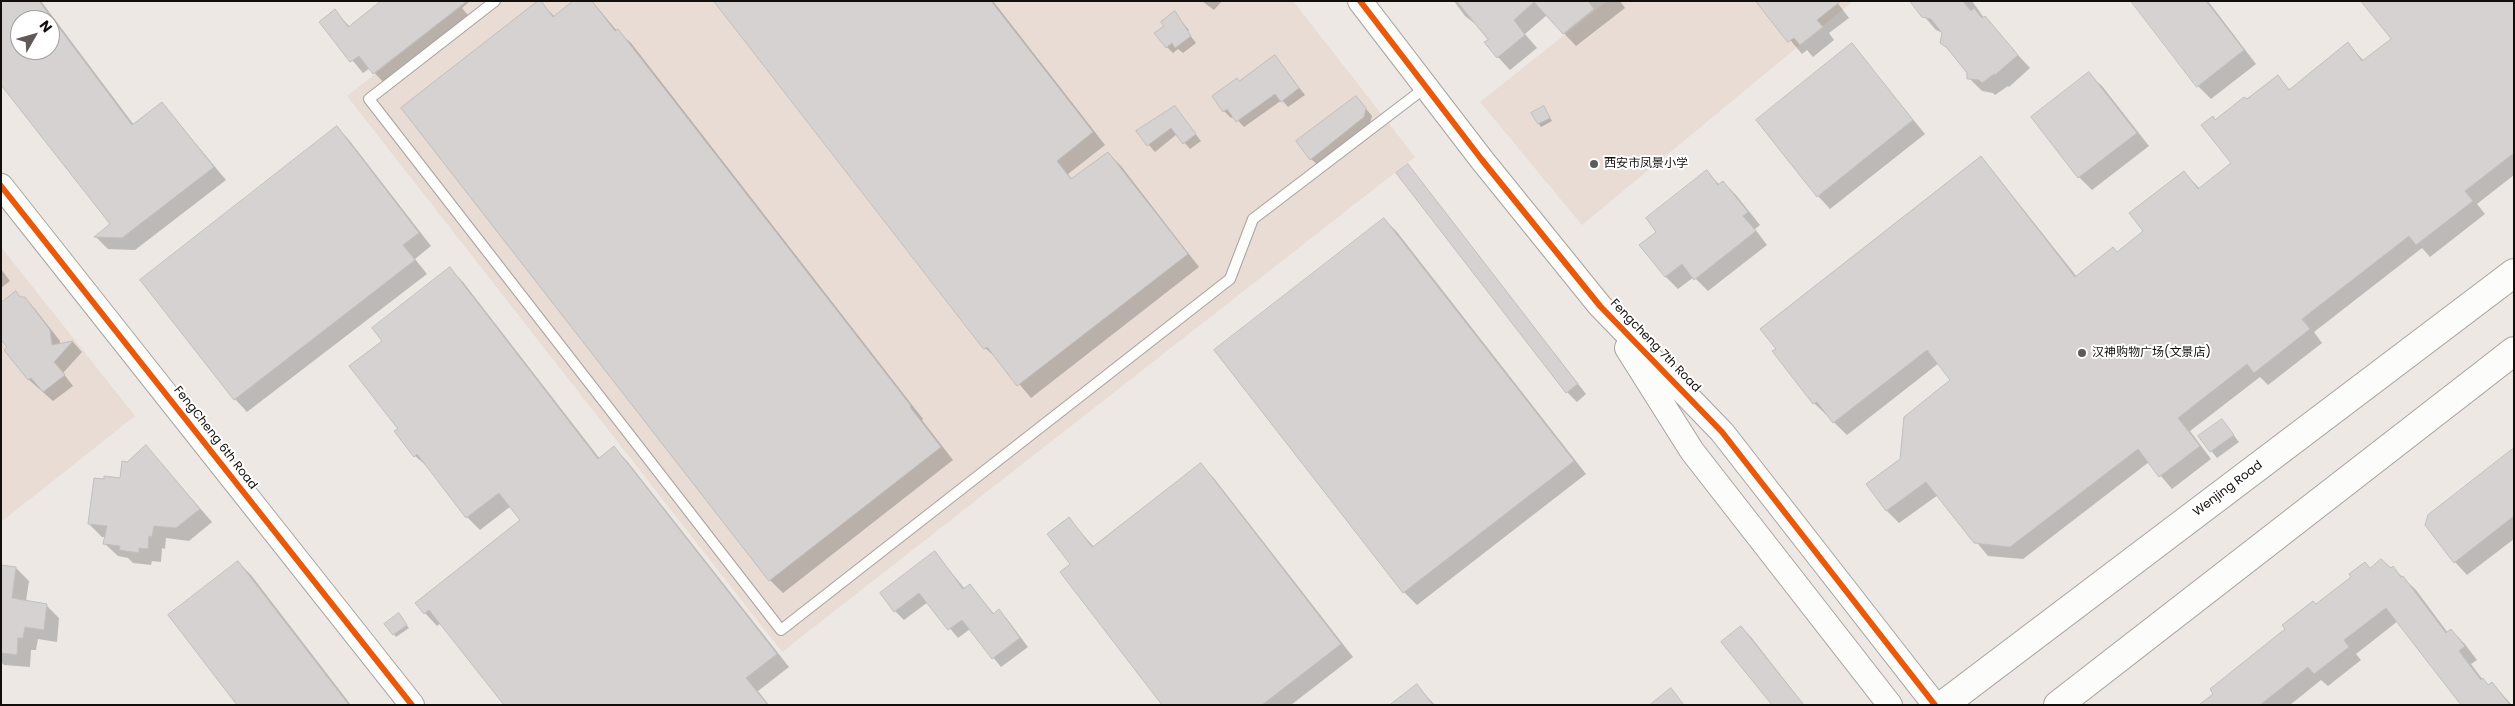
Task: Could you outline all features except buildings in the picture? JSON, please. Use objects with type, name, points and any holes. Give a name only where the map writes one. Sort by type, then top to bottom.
[{"type":"main road","name":"Wenjing Road","points":[[1943,705],[2514,273]]},
{"type":"main road","points":[[2058,705],[2514,351]]},
{"type":"street","name":"Fengcheng 7th Road","points":[[1360,1],[1600,306],[1722,432],[1935,705]]},
{"type":"street","name":"FengCheng 6th Road","points":[[1,186],[412,705]]},
{"type":"street","name":"Fengcheng 7th Road","points":[[1600,306],[1692,451],[1890,705]]},
{"type":"lane","points":[[495,1],[369,98],[781,630],[1230,279],[1253,219],[1426,86]]},
{"type":"shaded area","points":[[468,1],[1293,1],[1415,157],[782,652],[347,96]]},
{"type":"shaded area","name":"西安市凤景小学","points":[[1607,1],[1853,1],[1582,225],[1480,102]]},
{"type":"shaded area","points":[[1,247],[135,416],[1,522]]},
{"type":"cycle path","points":[[1360,1],[1482,160],[1600,306],[1722,432],[1935,705]]},
{"type":"cycle path","points":[[1,186],[412,705]]},
{"type":"place","name":"西安市凤景小学","points":[[1594,164]]},
{"type":"place","name":"汉神购物广场(文景店)","points":[[2082,353]]}]
